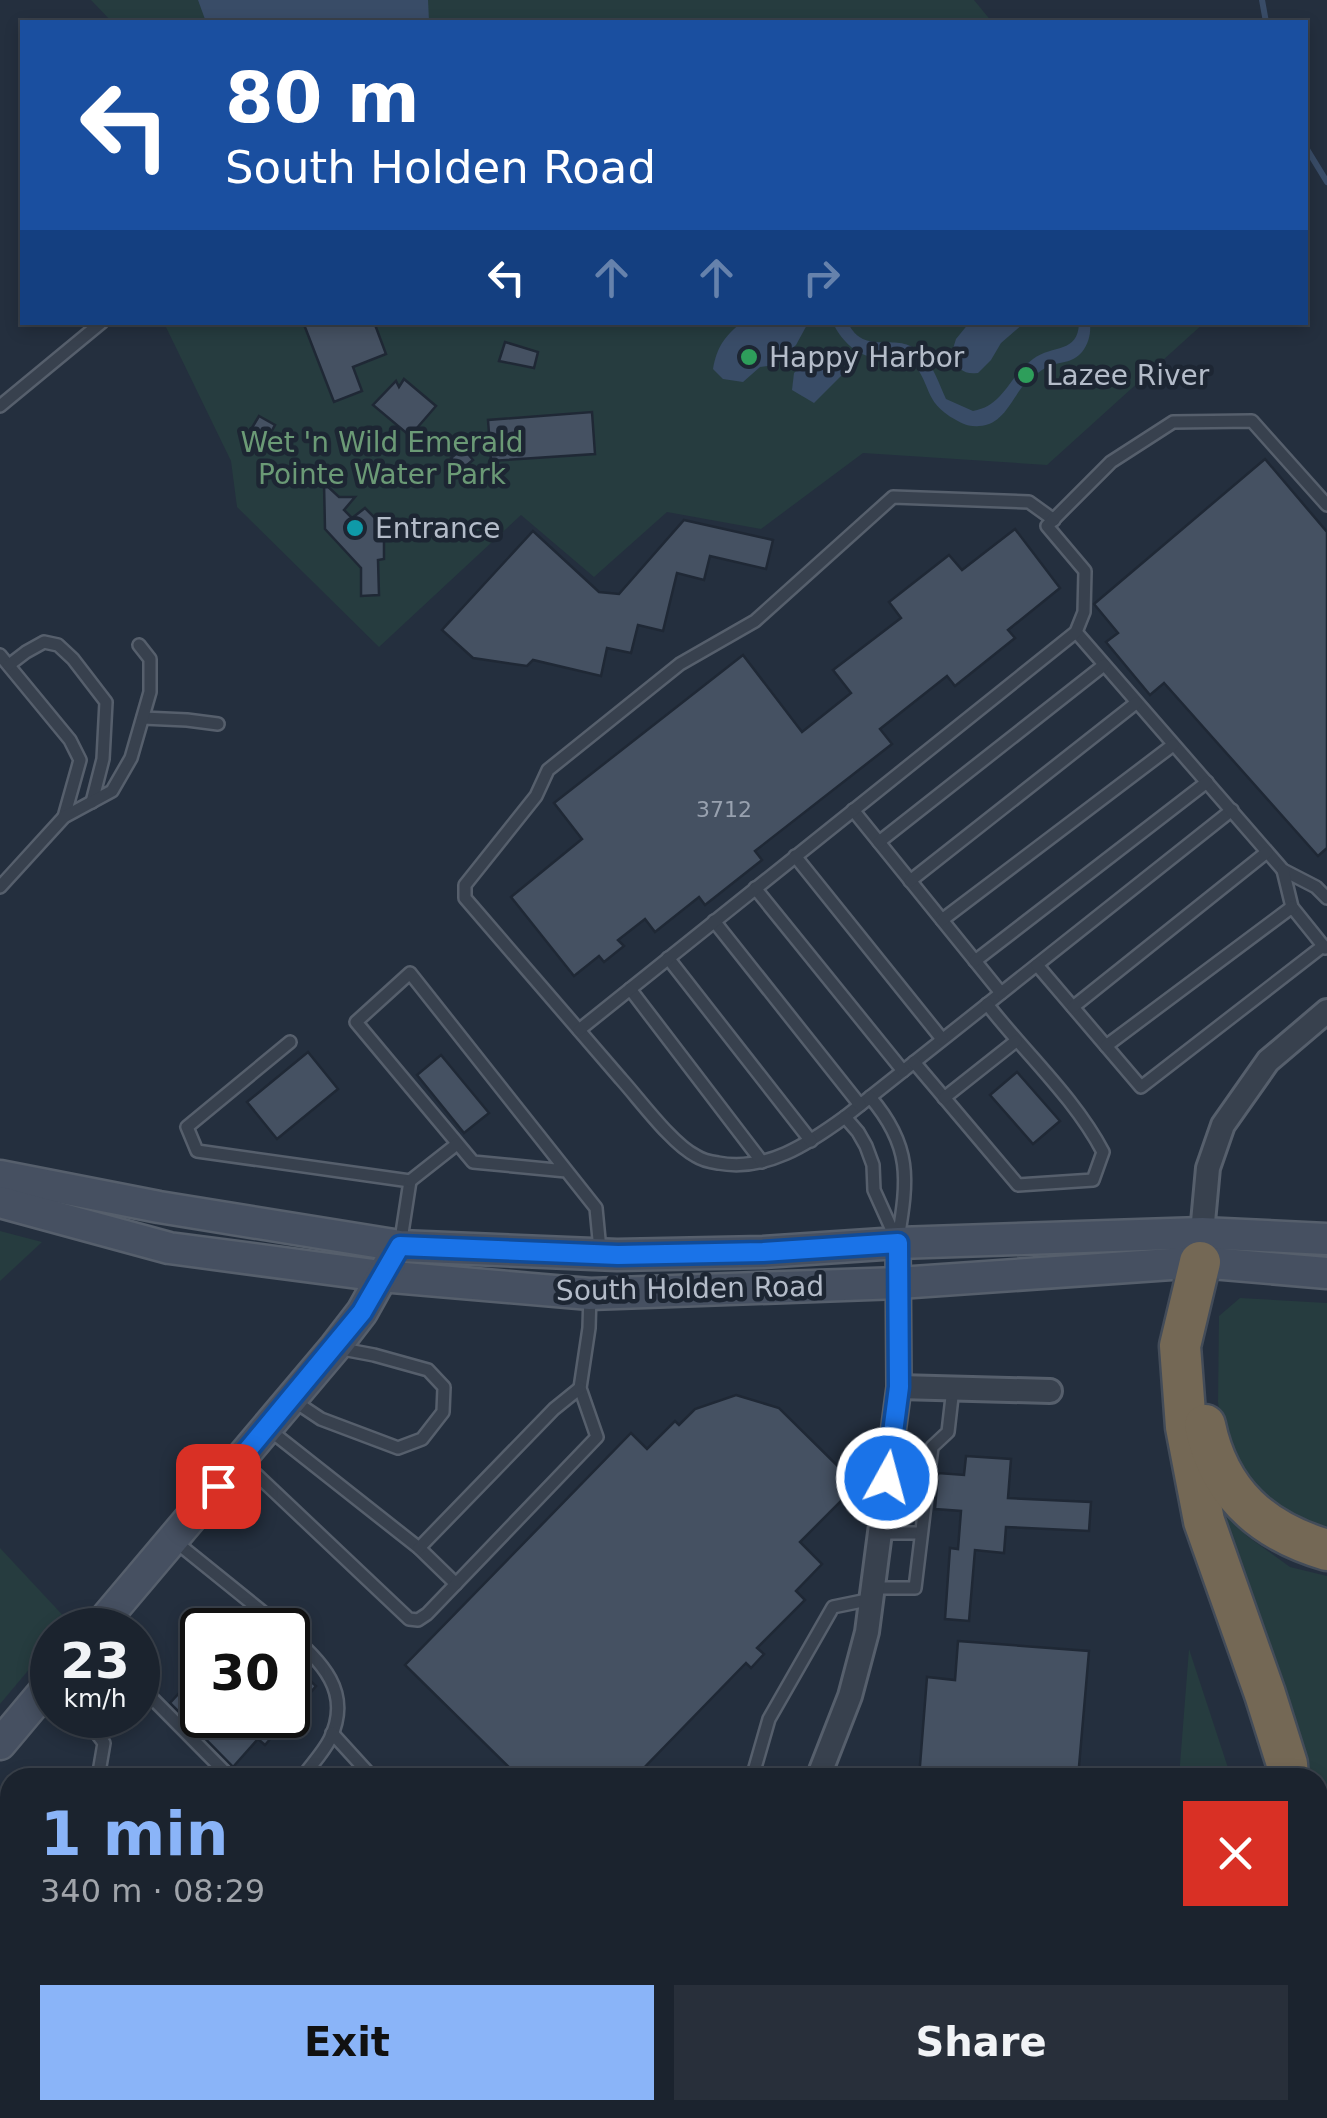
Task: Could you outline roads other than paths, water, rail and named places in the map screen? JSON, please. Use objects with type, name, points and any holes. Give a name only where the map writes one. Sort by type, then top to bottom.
[{"type":"highway","points":[[1201,1247],[1206,1336],[1203,1417],[1210,1448],[1228,1484],[1265,1522],[1288,1537],[1327,1550]]},
{"type":"highway","points":[[1201,1247],[1180,1346],[1186,1426],[1204,1521],[1287,1768]]},
{"type":"street","points":[[1201,1247],[1208,1168],[1223,1126],[1268,1061],[1327,1011]]},
{"type":"street","name":"South Holden Road","points":[[0,1176],[159,1207],[400,1246],[600,1254],[763,1252],[898,1243],[1201,1247],[1327,1273]]},
{"type":"street","name":"South Holden Road","points":[[0,1202],[170,1248],[381,1276],[590,1294],[899,1283],[1201,1247],[1327,1240]]},
{"type":"street","points":[[822,1768],[850,1696],[868,1632],[899,1387],[898,1243]]},
{"type":"street","points":[[115,1608],[335,1347],[362,1312],[400,1246]]},
{"type":"street","points":[[899,1387],[1050,1391]]},
{"type":"street","points":[[0,1744],[30,1709]]},
{"type":"lane","points":[[0,406],[98,325]]},
{"type":"lane","points":[[579,1030],[1076,632],[1084,612],[1085,571],[1048,526],[1110,462],[1173,422],[1252,421],[1327,505]]},
{"type":"lane","points":[[1054,520],[1029,502],[893,497],[755,621],[680,664],[548,770],[536,796],[465,885],[465,898],[652,1114],[694,1156],[733,1165],[762,1162],[811,1141],[845,1118],[1232,810]]},
{"type":"lane","points":[[1076,632],[1283,870],[1316,887],[1327,898]]},
{"type":"lane","points":[[9,666],[44,642],[58,645],[73,658],[106,702],[103,759],[92,802]]},
{"type":"lane","points":[[0,886],[64,817],[112,792],[132,758],[150,692],[150,660],[139,645]]},
{"type":"lane","points":[[0,655],[70,740],[80,760],[64,817]]},
{"type":"lane","points":[[878,842],[1104,665]]},
{"type":"lane","points":[[910,881],[1136,703]]},
{"type":"lane","points":[[143,718],[218,724]]},
{"type":"lane","points":[[942,920],[1173,745]]},
{"type":"lane","points":[[976,961],[1207,782]]},
{"type":"lane","points":[[853,810],[1002,993]]},
{"type":"lane","points":[[1073,1007],[1267,852]]},
{"type":"lane","points":[[794,856],[942,1039]]},
{"type":"lane","points":[[1037,964],[1142,1087],[1325,948],[1292,907],[1283,870]]},
{"type":"lane","points":[[755,888],[902,1071]]},
{"type":"lane","points":[[1106,1046],[1292,907]]},
{"type":"lane","points":[[714,921],[865,1101],[892,1125],[904,1163],[906,1191],[898,1243]]},
{"type":"lane","points":[[668,958],[811,1141]]},
{"type":"lane","points":[[566,1171],[472,1162],[356,1022],[410,973],[596,1208],[600,1254]]},
{"type":"lane","points":[[630,990],[762,1162]]},
{"type":"lane","points":[[914,1062],[1018,1185],[1093,1180],[1104,1152],[1088,1124],[987,1004]]},
{"type":"lane","points":[[944,1098],[1016,1041]]},
{"type":"lane","points":[[290,1042],[187,1126],[197,1152],[410,1182]]},
{"type":"lane","points":[[845,1118],[866,1146],[873,1165],[874,1190],[898,1243]]},
{"type":"lane","points":[[400,1246],[410,1182],[458,1144]]},
{"type":"lane","points":[[240,1459],[410,1619],[418,1620],[597,1437],[580,1388],[590,1294]]},
{"type":"lane","points":[[292,1399],[321,1419],[398,1448],[422,1439],[442,1412],[444,1387],[428,1370],[335,1347]]},
{"type":"lane","points":[[419,1548],[580,1388]]},
{"type":"lane","points":[[755,1768],[769,1718],[833,1607],[872,1594],[915,1588],[932,1447],[948,1432],[953,1388]]},
{"type":"lane","points":[[267,1428],[419,1548],[456,1584]]},
{"type":"lane","points":[[891,1450],[932,1452]]},
{"type":"lane","points":[[880,1533],[921,1533]]},
{"type":"lane","points":[[173,1539],[258,1608]]},
{"type":"lane","points":[[309,1768],[329,1741],[339,1714],[332,1678],[310,1652]]},
{"type":"lane","points":[[160,1706],[221,1768]]},
{"type":"lane","points":[[332,1733],[364,1768]]},
{"type":"lane","points":[[100,1738],[104,1743],[100,1768]]},
{"type":"water","points":[[198,0],[428,0],[429,20],[205,20]]},
{"type":"water","name":"Happy Harbor","points":[[739,325],[807,325],[796,345],[775,365],[760,367],[743,382],[723,379],[713,369],[730,333]]},
{"type":"water","name":"Lazee River","points":[[834,325],[849,325],[855,333],[872,342],[909,345],[931,367],[946,399],[973,411],[999,397],[1033,359],[1074,340],[1079,325],[1090,325],[1086,345],[1078,356],[1040,371],[995,421],[976,426],[959,421],[937,406],[910,361],[901,356],[872,357],[859,353]]},
{"type":"water","points":[[967,325],[1022,325],[1001,343],[978,373],[962,370],[950,358],[956,339]]},
{"type":"water","points":[[827,354],[844,373],[814,403],[792,390],[794,373],[813,355]]},
{"type":"waterway","points":[[1262,0],[1266,20]]},
{"type":"waterway","points":[[1308,151],[1327,182]]},
{"type":"place","name":"Happy Harbor","points":[[749,357]]},
{"type":"place","name":"Lazee River","points":[[1026,375]]},
{"type":"place","name":"Entrance","points":[[355,528]]},
{"type":"park label","name":"Wet 'n Wild Emerald Pointe Water Park","points":[[382,458]]}]
